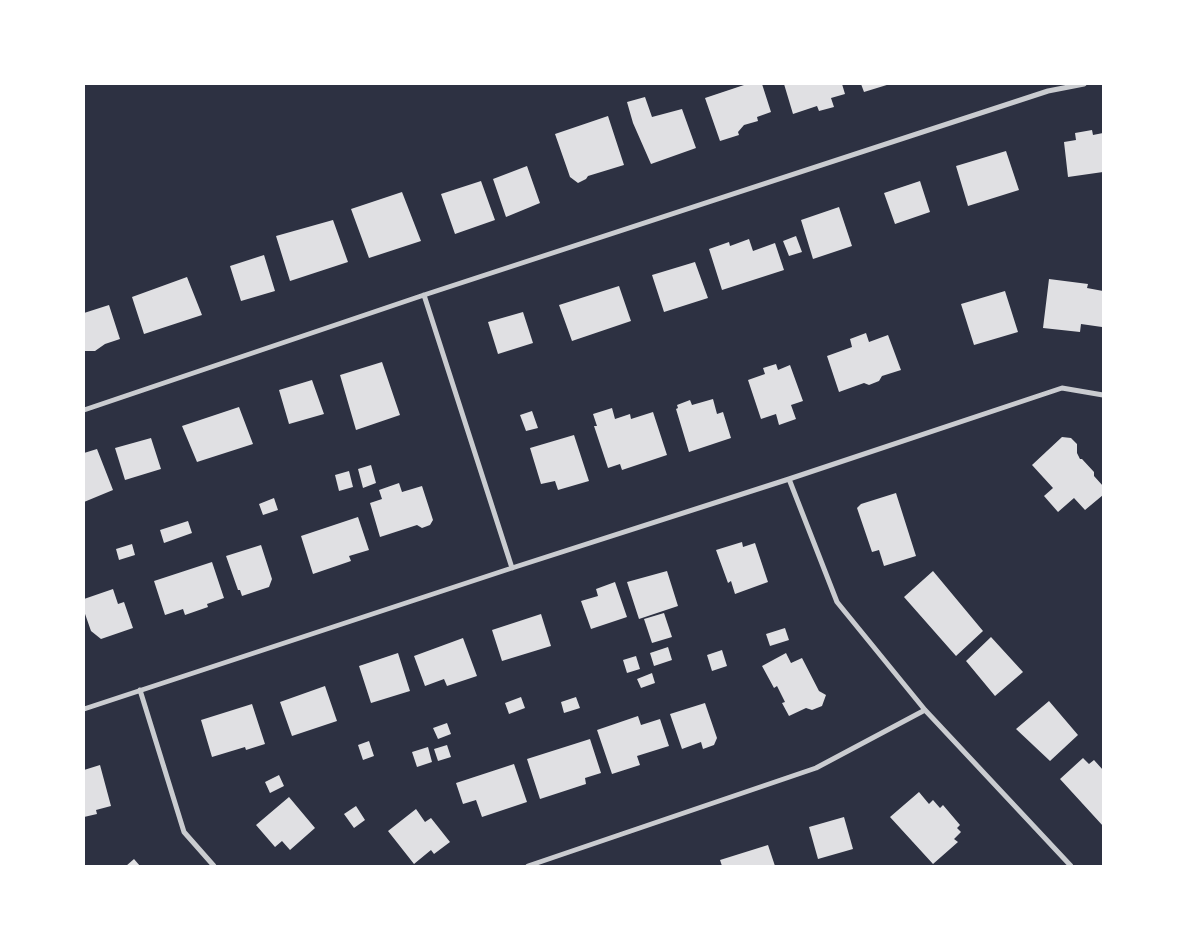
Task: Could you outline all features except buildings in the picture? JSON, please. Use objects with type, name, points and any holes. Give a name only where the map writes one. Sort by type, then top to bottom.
[{"type":"street","points":[[84,410],[424,295],[1048,91],[1084,84]]},
{"type":"street","points":[[424,295],[512,568]]},
{"type":"street","points":[[84,709],[1062,388],[1103,395]]},
{"type":"street","points":[[789,479],[837,602],[925,710],[1071,866]]},
{"type":"street","points":[[140,690],[184,832],[214,866]]},
{"type":"street","points":[[528,866],[816,768],[925,710]]}]
